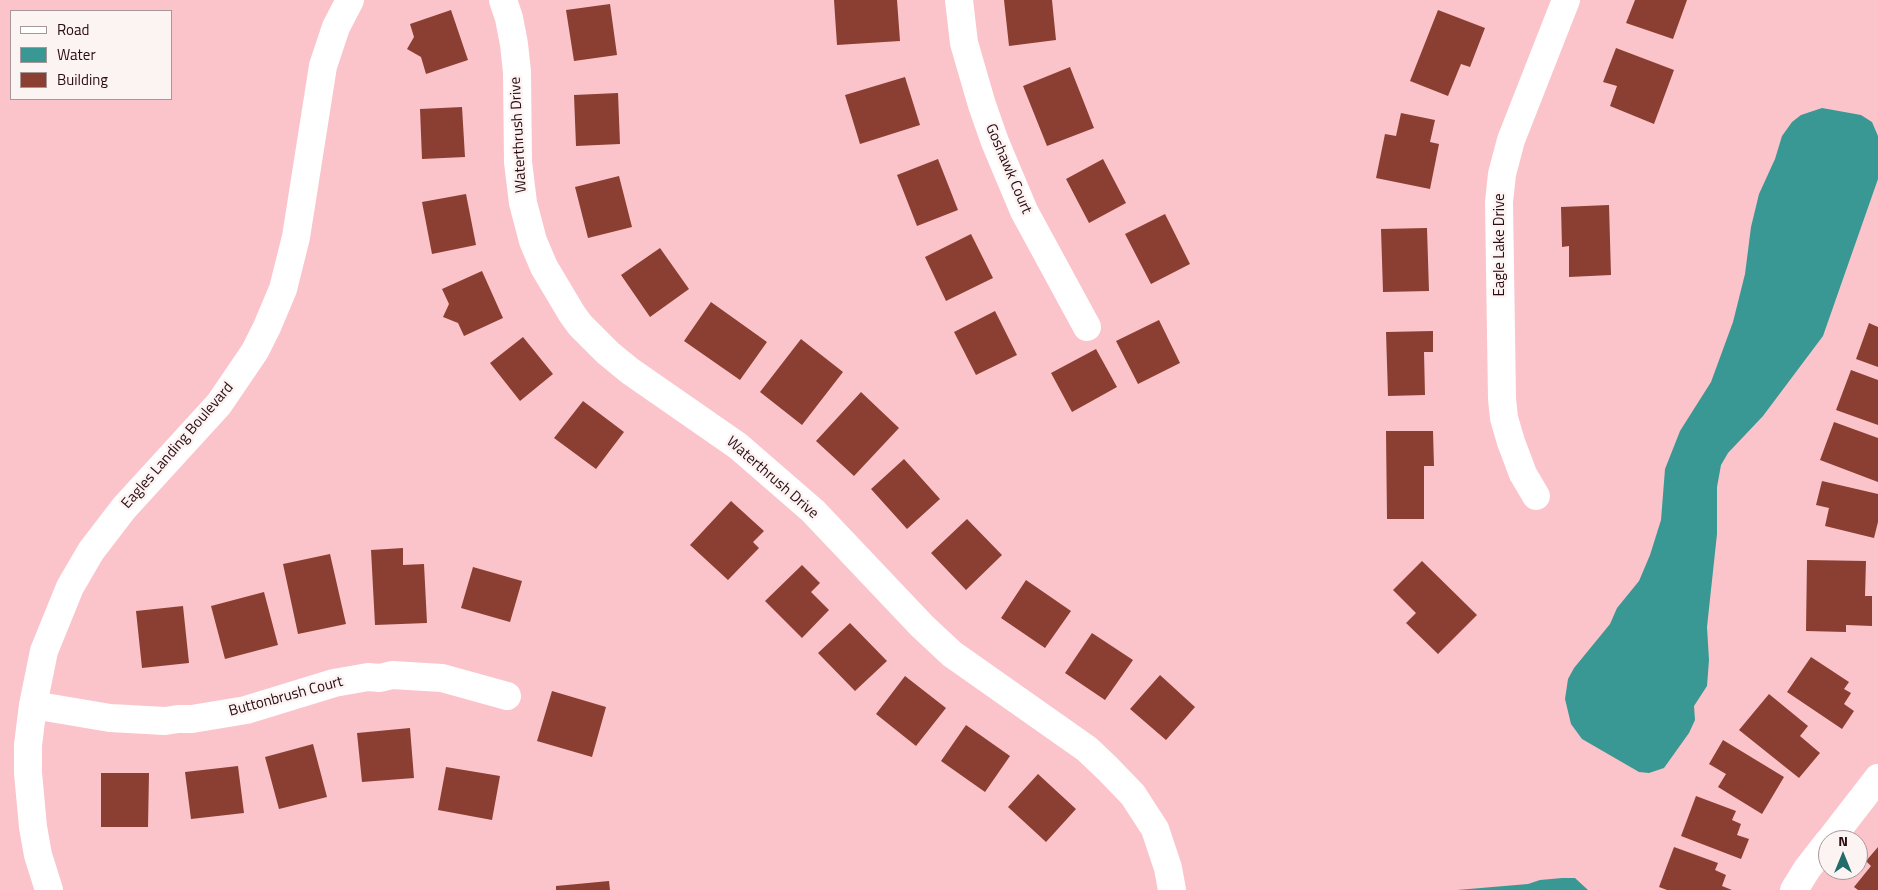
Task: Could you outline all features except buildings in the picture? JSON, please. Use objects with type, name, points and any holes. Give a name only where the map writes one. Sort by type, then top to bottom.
[{"type":"street","name":"Eagles Landing Boulevard","points":[[48,890],[38,855],[30,801],[28,745],[41,664],[52,630],[76,574],[91,550],[124,508],[219,404],[255,351],[273,314],[283,289],[296,237],[323,66],[336,27],[350,0]]},
{"type":"street","name":"Waterthrush Drive","points":[[503,0],[509,18],[517,72],[518,162],[523,203],[533,241],[544,267],[580,325],[608,354],[738,446],[799,498],[922,626],[952,654],[1087,750],[1108,769],[1133,795],[1155,829],[1168,868],[1172,890]]},
{"type":"street","name":"Goshawk Court","points":[[959,0],[964,43],[994,142],[1024,211],[1087,327]]},
{"type":"street","name":"Eagle Lake Drive","points":[[1536,496],[1523,474],[1510,442],[1504,418],[1502,399],[1499,202],[1502,174],[1510,140],[1566,0]]},
{"type":"street","name":"Buttonbrush Court","points":[[33,705],[110,718],[165,721],[178,718],[192,719],[246,710],[334,683],[392,675],[442,678],[507,696]]},
{"type":"street","points":[[1838,830],[1878,778]]},
{"type":"street","points":[[1794,890],[1818,855]]},
{"type":"water","points":[[1822,108],[1861,115],[1872,122],[1878,136],[1878,179],[1823,336],[1763,416],[1728,453],[1721,465],[1717,487],[1717,534],[1707,627],[1709,660],[1707,686],[1694,706],[1695,720],[1689,733],[1664,768],[1649,773],[1639,772],[1582,739],[1571,724],[1565,699],[1568,679],[1574,668],[1610,624],[1617,608],[1639,581],[1650,555],[1661,520],[1665,469],[1680,431],[1711,382],[1733,322],[1745,274],[1751,227],[1759,194],[1775,159],[1782,136],[1792,122],[1801,115]]},
{"type":"water","points":[[1575,878],[1588,890],[1457,890],[1528,884],[1540,880]]}]
